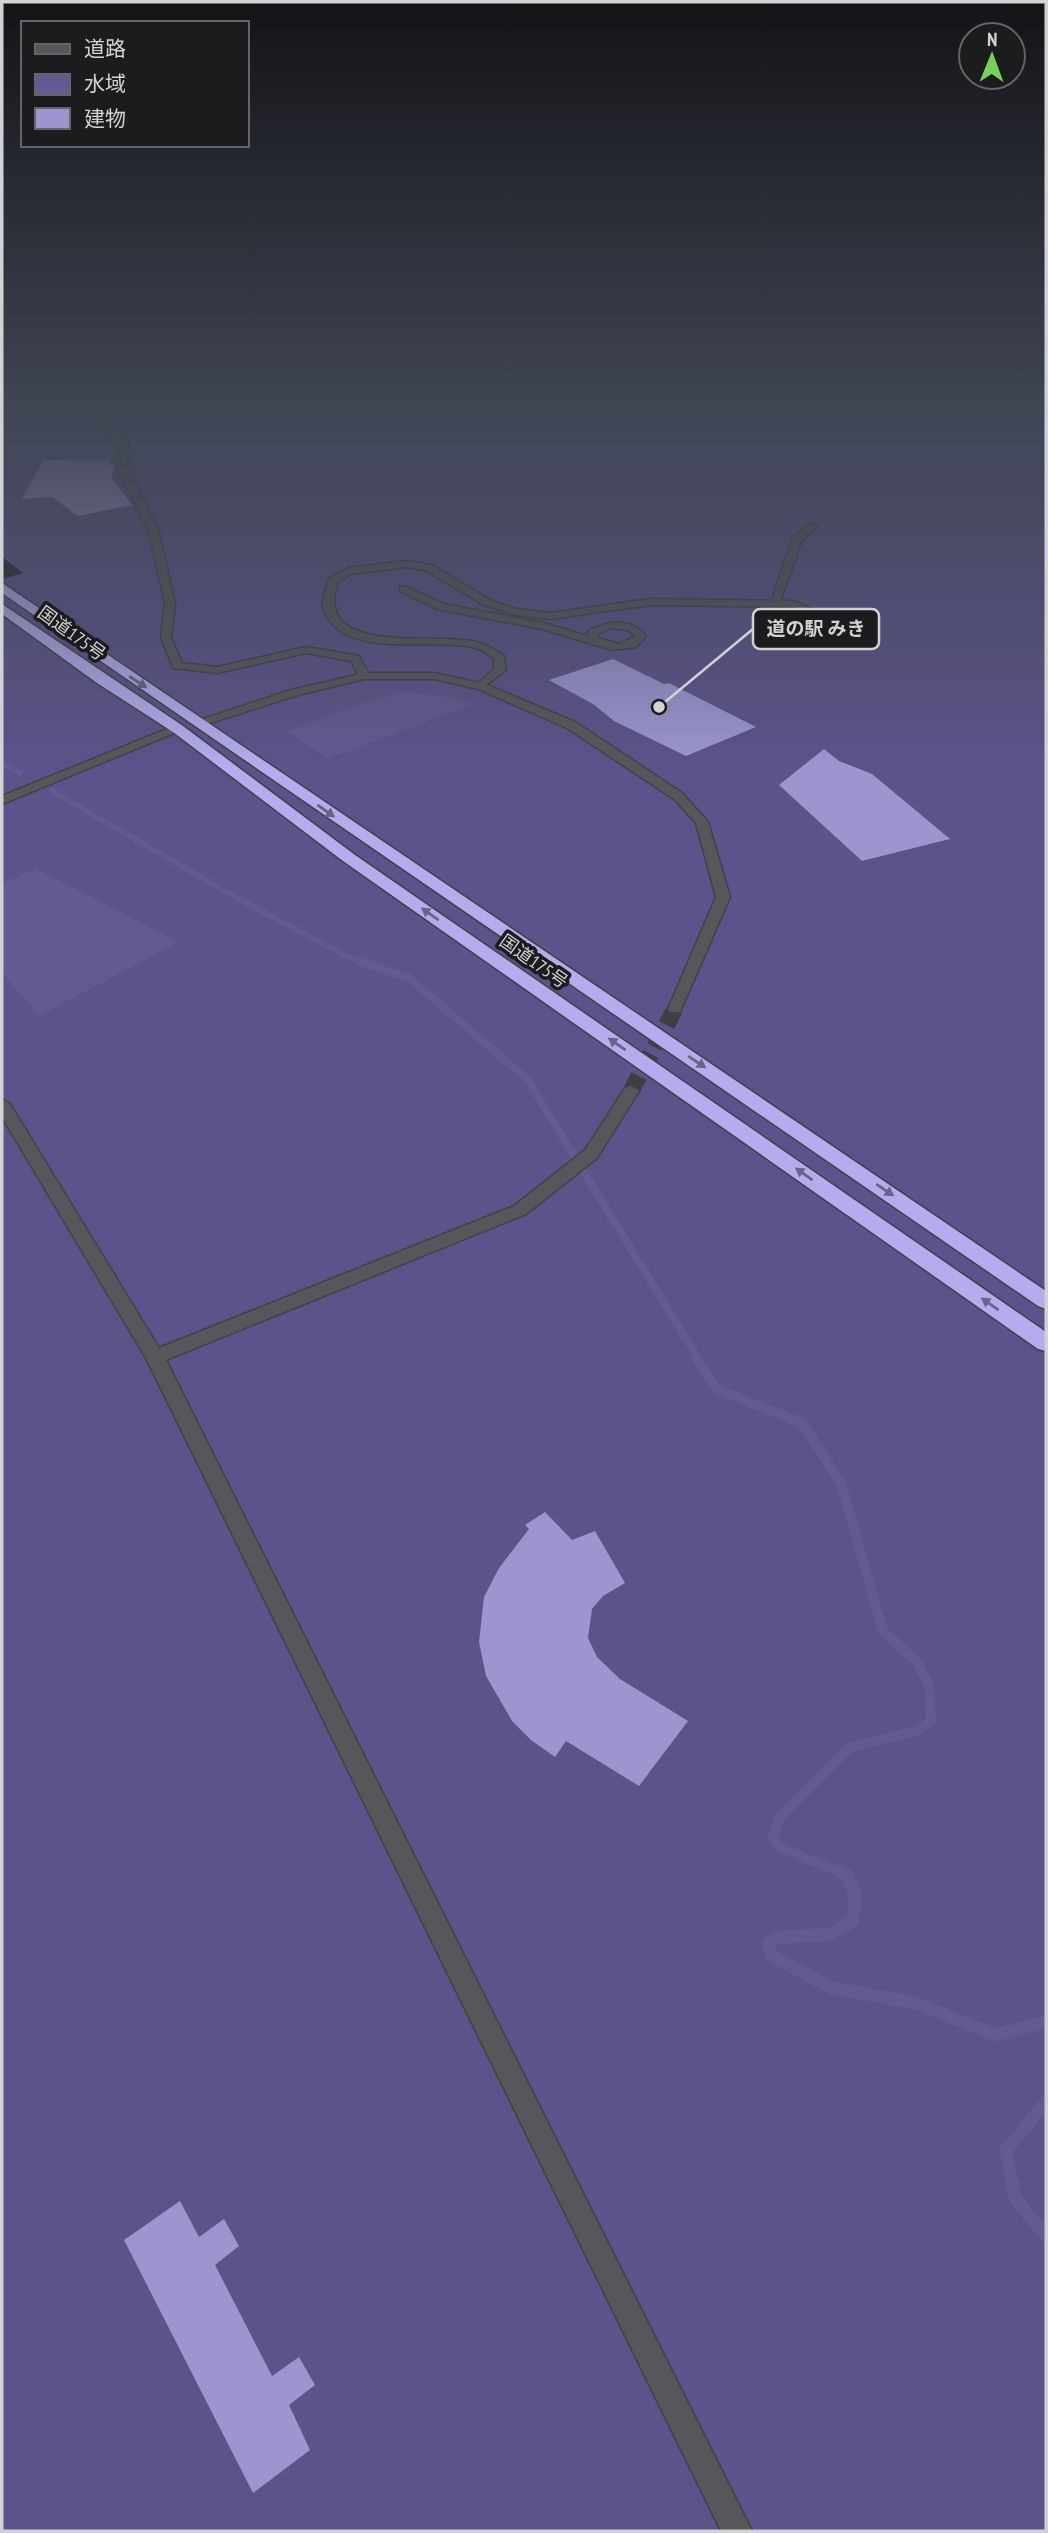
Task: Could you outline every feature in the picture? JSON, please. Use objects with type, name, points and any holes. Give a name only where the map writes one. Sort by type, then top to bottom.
[{"type":"highway","name":"国道175号","points":[[2,587],[1046,1301]]},
{"type":"highway","name":"国道175号","points":[[2,608],[102,680],[178,729],[349,858],[1046,1343]]},
{"type":"street","points":[[153,531],[170,604],[166,637],[177,666],[218,670],[316,650],[355,658],[363,676]]},
{"type":"street","points":[[774,604],[797,538],[805,531]]},
{"type":"street","points":[[481,686],[500,670],[500,658],[480,646],[385,641],[351,632],[331,617],[326,603],[333,580],[348,571],[406,564],[428,567],[488,603],[516,612],[550,616],[650,602],[794,604],[810,611],[807,626]]},
{"type":"street","points":[[404,589],[441,607],[544,626],[599,643],[623,646],[637,642],[641,636],[631,627],[609,625],[592,633],[599,643]]},
{"type":"street","points":[[596,610],[609,625]]},
{"type":"street","points":[[200,722],[295,692],[363,676],[435,676],[481,686],[571,725],[678,796],[702,822],[723,897],[675,1009]]},
{"type":"street","points":[[2,800],[178,729]]},
{"type":"street","points":[[155,1357],[520,1210],[591,1154],[631,1091]]},
{"type":"street","points":[[2,1104],[155,1357],[737,2531]]},
{"type":"shaded area","points":[[2,531],[1046,531],[1046,2531],[2,2531],[2,579],[23,573],[2,557]]},
{"type":"water","points":[[397,692],[448,697],[473,704],[327,759],[287,731]]},
{"type":"water","points":[[35,868],[179,942],[39,1016],[2,973],[2,884]]},
{"type":"building","points":[[613,659],[664,684],[669,683],[756,727],[686,756],[614,721],[593,704],[549,680]]},
{"type":"building","points":[[824,749],[839,761],[872,774],[950,839],[862,861],[779,785]]},
{"type":"building","points":[[545,1512],[572,1540],[595,1531],[625,1583],[603,1596],[592,1609],[588,1638],[597,1657],[620,1679],[688,1721],[639,1786],[566,1741],[555,1757],[531,1740],[512,1721],[486,1676],[479,1642],[484,1597],[499,1568],[529,1529],[525,1525]]},
{"type":"building","points":[[180,2201],[199,2237],[224,2219],[239,2246],[215,2265],[272,2376],[299,2357],[315,2385],[289,2405],[310,2450],[253,2493],[124,2240]]},
{"type":"waterway","points":[[2,763],[20,773]]},
{"type":"waterway","points":[[52,791],[237,898],[346,956],[364,962]]},
{"type":"waterway","points":[[359,961],[409,978],[527,1079],[699,1360]]},
{"type":"waterway","points":[[697,1359],[716,1389],[802,1423],[841,1483],[883,1631],[917,1662],[929,1686],[931,1722],[913,1732],[850,1747],[779,1818],[773,1838],[779,1847],[842,1873]]},
{"type":"waterway","points":[[838,1871],[847,1875],[855,1894],[853,1921],[830,1934],[775,1938],[768,1944],[772,1956],[832,1988],[916,2003],[995,2035],[1046,2022]]},
{"type":"waterway","points":[[1046,2102],[1006,2150],[1015,2198],[1046,2236]]},
{"type":"tunnel","points":[[631,1091],[675,1009]]},
{"type":"place","name":"道の駅 みき","points":[[659,707]]}]
